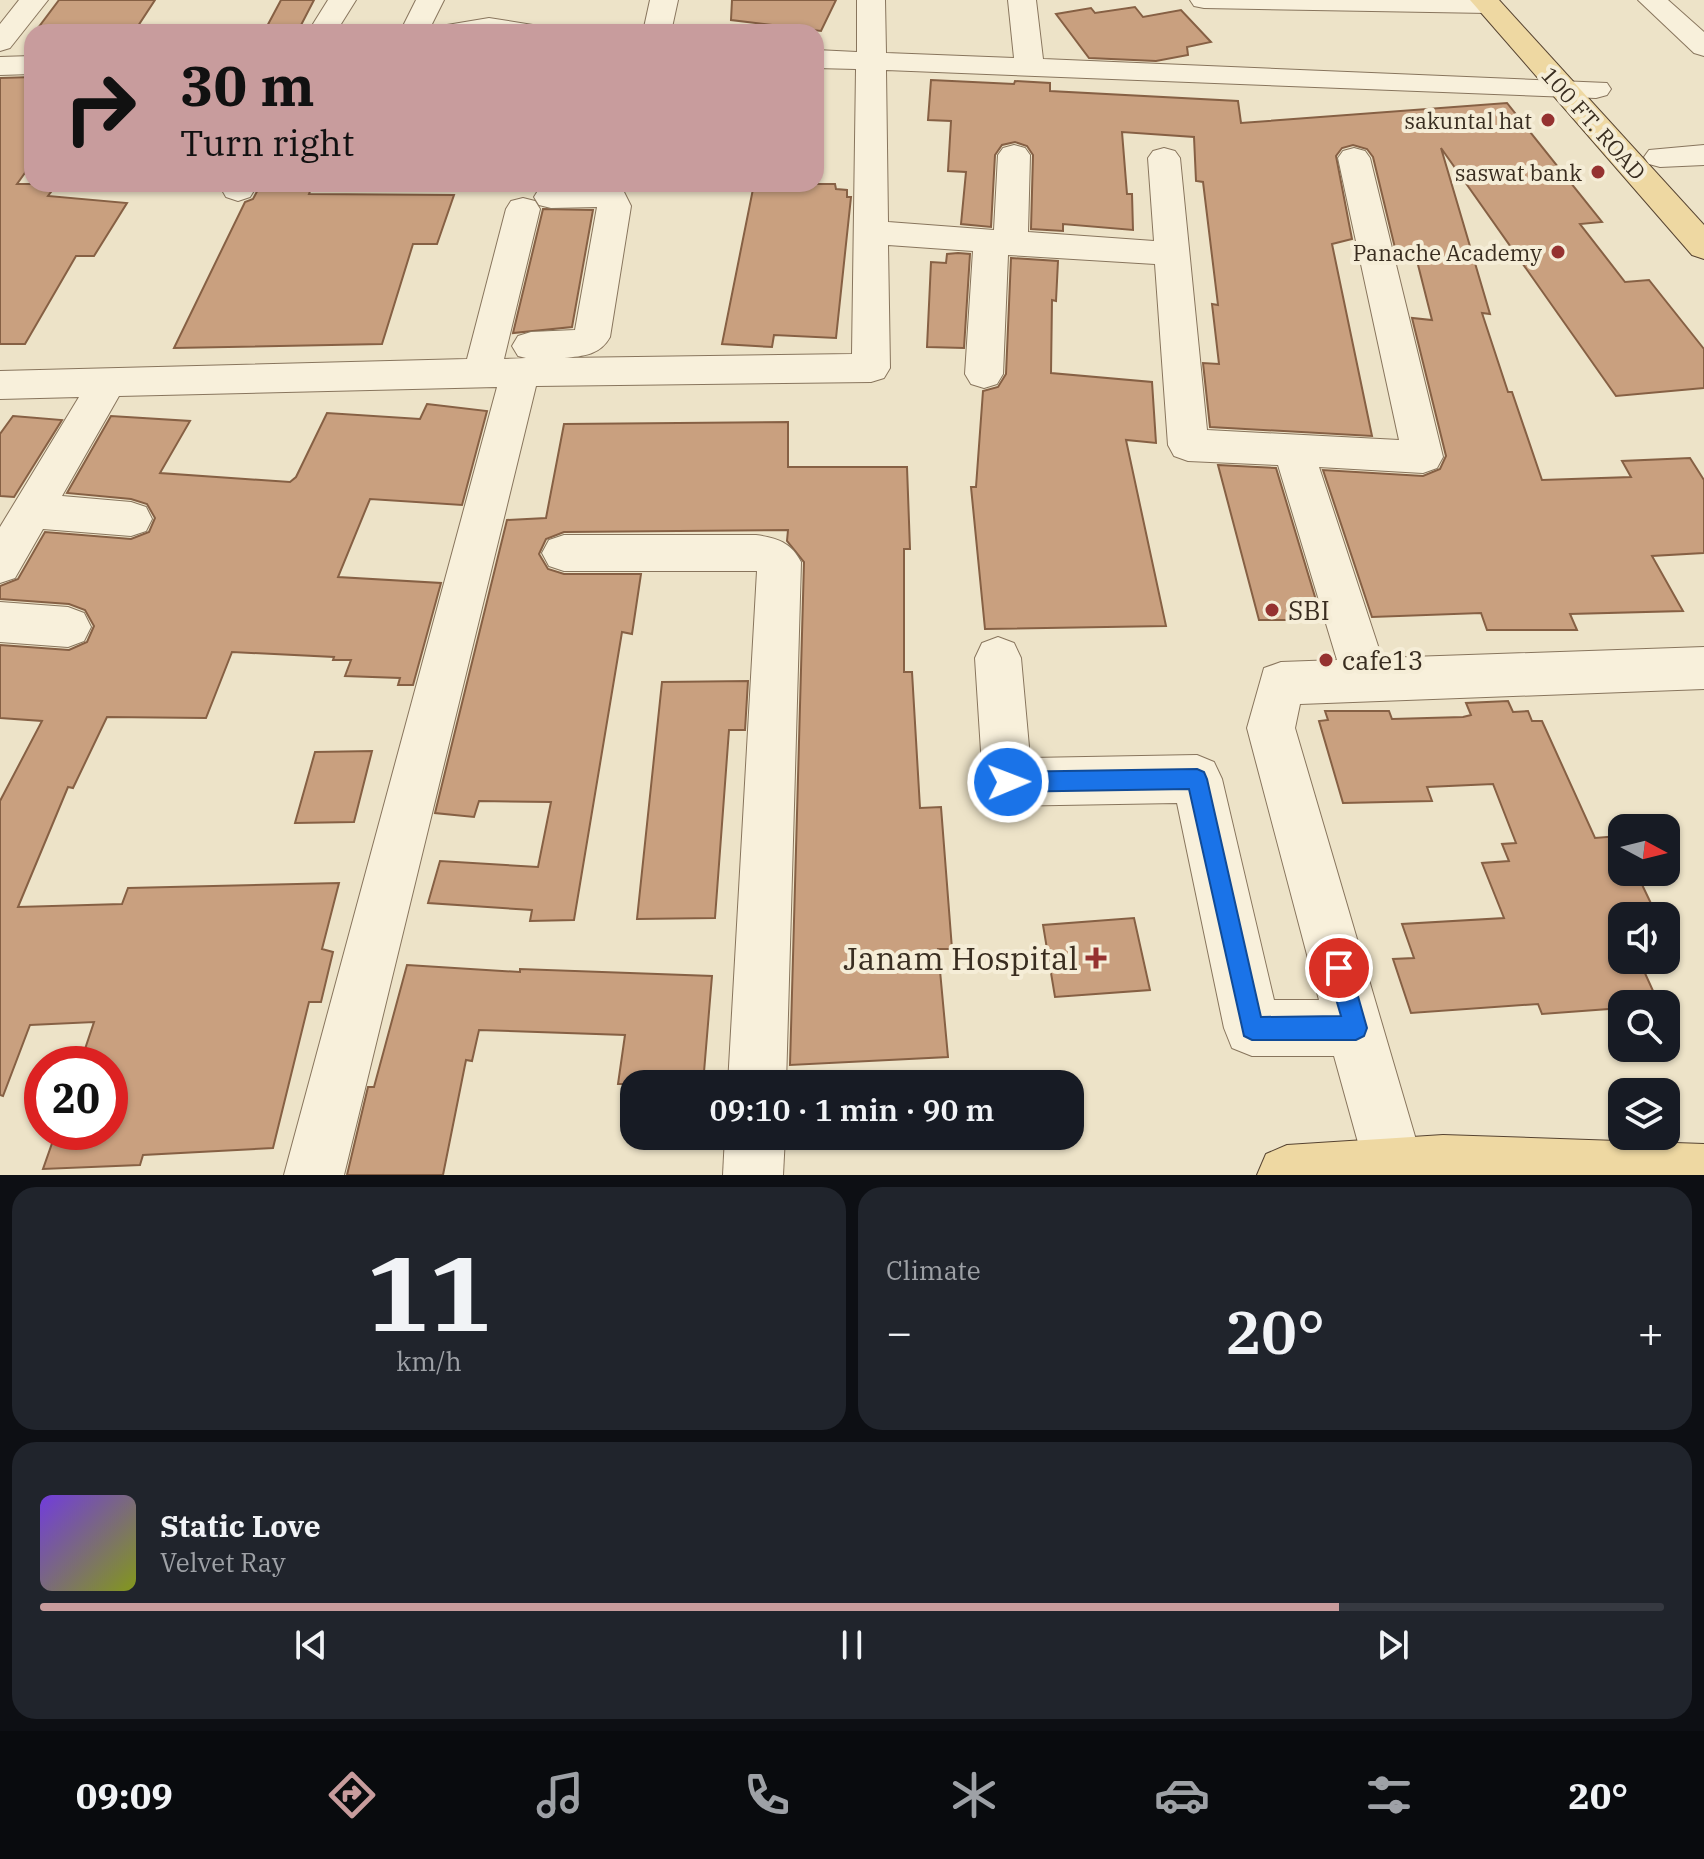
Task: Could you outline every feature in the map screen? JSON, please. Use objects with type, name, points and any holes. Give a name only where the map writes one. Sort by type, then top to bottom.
[{"type":"main road","name":"100 FT. ROAD","points":[[1495,2],[1564,89],[1704,247]]},
{"type":"main road","points":[[1495,2],[1596,89],[1682,180]]},
{"type":"main road","points":[[1287,1175],[1339,1168],[1502,1165],[1704,1174]]},
{"type":"street","points":[[0,11],[10,0]]},
{"type":"street","points":[[0,42],[34,0]]},
{"type":"street","points":[[327,24],[342,0]]},
{"type":"street","points":[[418,24],[430,0]]},
{"type":"street","points":[[659,24],[664,0]]},
{"type":"street","points":[[0,385],[497,364],[871,368],[871,0]]},
{"type":"street","points":[[1022,0],[1030,69]]},
{"type":"street","points":[[1204,0],[1495,2]]},
{"type":"street","points":[[1652,0],[1704,47]]},
{"type":"street","points":[[824,59],[1596,89]]},
{"type":"street","points":[[0,66],[24,65]]},
{"type":"street","points":[[984,374],[1014,155]]},
{"type":"street","points":[[1660,157],[1704,155]]},
{"type":"street","points":[[1164,158],[1188,445],[1423,457],[1354,158]]},
{"type":"street","points":[[314,1175],[497,364],[537,203],[605,196],[614,201],[592,337],[583,343],[497,364]]},
{"type":"street","points":[[871,232],[1172,254]]},
{"type":"street","points":[[1,563],[108,382]]},
{"type":"street","points":[[1293,449],[1366,680]]},
{"type":"street","points":[[32,511],[131,519]]},
{"type":"street","points":[[564,553],[756,553],[770,555],[779,562],[758,1070]]},
{"type":"street","points":[[0,622],[68,627]]},
{"type":"street","points":[[998,658],[1008,782],[1197,779],[1252,1028],[1356,1028]]},
{"type":"street","points":[[1394,1167],[1271,728],[1281,683],[1704,668]]},
{"type":"street","points":[[753,1175],[754,1150]]},
{"type":"building","points":[[59,0],[155,0],[139,24],[41,24]]},
{"type":"building","points":[[281,0],[314,0],[302,24],[268,24]]},
{"type":"building","points":[[732,0],[836,0],[824,25],[731,20]]},
{"type":"building","points":[[1135,7],[1143,17],[1181,10],[1211,42],[1187,47],[1188,55],[1156,61],[1089,58],[1056,14],[1091,8],[1095,13]]},
{"type":"building","points":[[24,77],[24,174],[17,184],[24,184],[24,192],[51,192],[48,196],[127,203],[94,256],[76,256],[25,344],[0,344],[0,78]]},
{"type":"building","points":[[931,80],[1050,83],[1050,91],[1238,101],[1241,123],[1507,103],[1602,222],[1580,224],[1625,282],[1649,280],[1704,349],[1704,388],[1616,396],[1441,148],[1490,314],[1482,313],[1542,480],[1631,477],[1622,461],[1690,458],[1704,480],[1704,553],[1652,556],[1683,611],[1570,614],[1577,630],[1487,630],[1481,613],[1372,617],[1323,470],[1423,476],[1440,469],[1446,456],[1412,318],[1432,320],[1415,253],[1395,248],[1373,157],[1367,149],[1353,145],[1342,148],[1336,156],[1352,239],[1332,244],[1372,436],[1210,427],[1203,363],[1219,364],[1212,304],[1218,305],[1203,182],[1196,181],[1194,137],[1122,132],[1127,194],[1132,194],[1133,230],[1063,224],[1063,231],[1031,229],[1033,155],[1027,146],[1015,142],[1002,145],[995,155],[991,227],[961,224],[966,172],[948,171],[951,121],[928,120]]},
{"type":"building","points":[[824,184],[835,184],[836,189],[847,190],[847,197],[851,197],[836,338],[774,335],[772,347],[722,344],[752,192],[824,192]]},
{"type":"building","points":[[257,192],[454,195],[437,244],[413,244],[382,344],[174,348],[245,202],[253,199]]},
{"type":"building","points":[[543,209],[593,210],[572,327],[513,333]]},
{"type":"building","points":[[947,254],[970,254],[964,348],[927,347],[931,262],[946,263]]},
{"type":"building","points":[[1011,258],[1058,261],[1056,301],[1052,300],[1051,373],[1152,382],[1156,443],[1126,440],[1166,626],[985,629],[971,487],[976,487],[983,391],[998,387],[1006,374]]},
{"type":"building","points":[[427,404],[487,411],[462,505],[370,499],[338,577],[441,583],[413,685],[398,685],[400,678],[345,676],[351,660],[232,652],[206,718],[107,717],[73,788],[68,787],[18,907],[122,904],[128,888],[339,883],[322,949],[333,952],[321,1002],[309,1002],[273,1148],[143,1155],[140,1165],[43,1169],[50,1150],[128,1150],[128,1046],[86,1046],[94,1022],[30,1025],[3,1096],[0,1095],[0,801],[42,721],[0,718],[0,645],[69,650],[87,642],[94,626],[85,610],[69,604],[0,599],[0,586],[18,579],[45,532],[131,539],[149,532],[155,518],[147,504],[131,499],[67,493],[111,416],[190,421],[160,473],[290,482],[296,477],[327,413],[420,419]]},
{"type":"building","points":[[13,416],[62,420],[14,497],[0,496],[0,434]]},
{"type":"building","points":[[788,422],[788,467],[907,467],[910,549],[904,549],[904,672],[912,672],[920,808],[941,807],[952,949],[938,949],[948,1057],[790,1065],[804,562],[787,541],[788,530],[564,532],[546,539],[539,554],[548,569],[564,574],[641,574],[632,634],[622,632],[574,920],[530,921],[532,910],[428,903],[440,861],[538,867],[551,802],[479,801],[474,817],[435,813],[507,520],[546,518],[564,424]]},
{"type":"building","points":[[1218,465],[1276,468],[1322,620],[1259,620]]},
{"type":"building","points":[[748,681],[745,730],[729,730],[715,918],[637,919],[662,682]]},
{"type":"building","points":[[1508,701],[1513,712],[1528,711],[1532,721],[1542,721],[1595,838],[1608,837],[1608,886],[1643,886],[1650,902],[1608,902],[1608,974],[1645,974],[1653,990],[1608,990],[1608,1009],[1542,1014],[1538,1004],[1411,1013],[1393,959],[1414,958],[1402,924],[1504,918],[1482,863],[1509,861],[1502,844],[1516,843],[1493,784],[1427,787],[1432,801],[1343,803],[1319,721],[1328,720],[1325,711],[1389,711],[1392,719],[1463,717],[1471,715],[1466,703]]},
{"type":"building","points":[[372,751],[354,822],[295,823],[315,752]]},
{"type":"building","name":"Janam Hospital","points":[[1134,918],[1150,990],[1055,997],[1043,925]]},
{"type":"building","points":[[407,965],[520,972],[520,969],[712,976],[704,1070],[620,1070],[625,1035],[479,1030],[472,1061],[466,1060],[443,1175],[347,1175],[368,1087],[374,1087]]},
{"type":"place","name":"sakuntal hat","points":[[1548,120]]},
{"type":"place","name":"saswat bank","points":[[1598,172]]},
{"type":"place","name":"Panache Academy","points":[[1558,252]]},
{"type":"place","name":"SBI","points":[[1272,610]]},
{"type":"place","name":"cafe13","points":[[1326,660]]},
{"type":"place","name":"Janam Hospital","points":[[1096,958]]},
{"type":"route","points":[[1008,782],[1197,779],[1252,1028],[1356,1028],[1339,968]]}]
